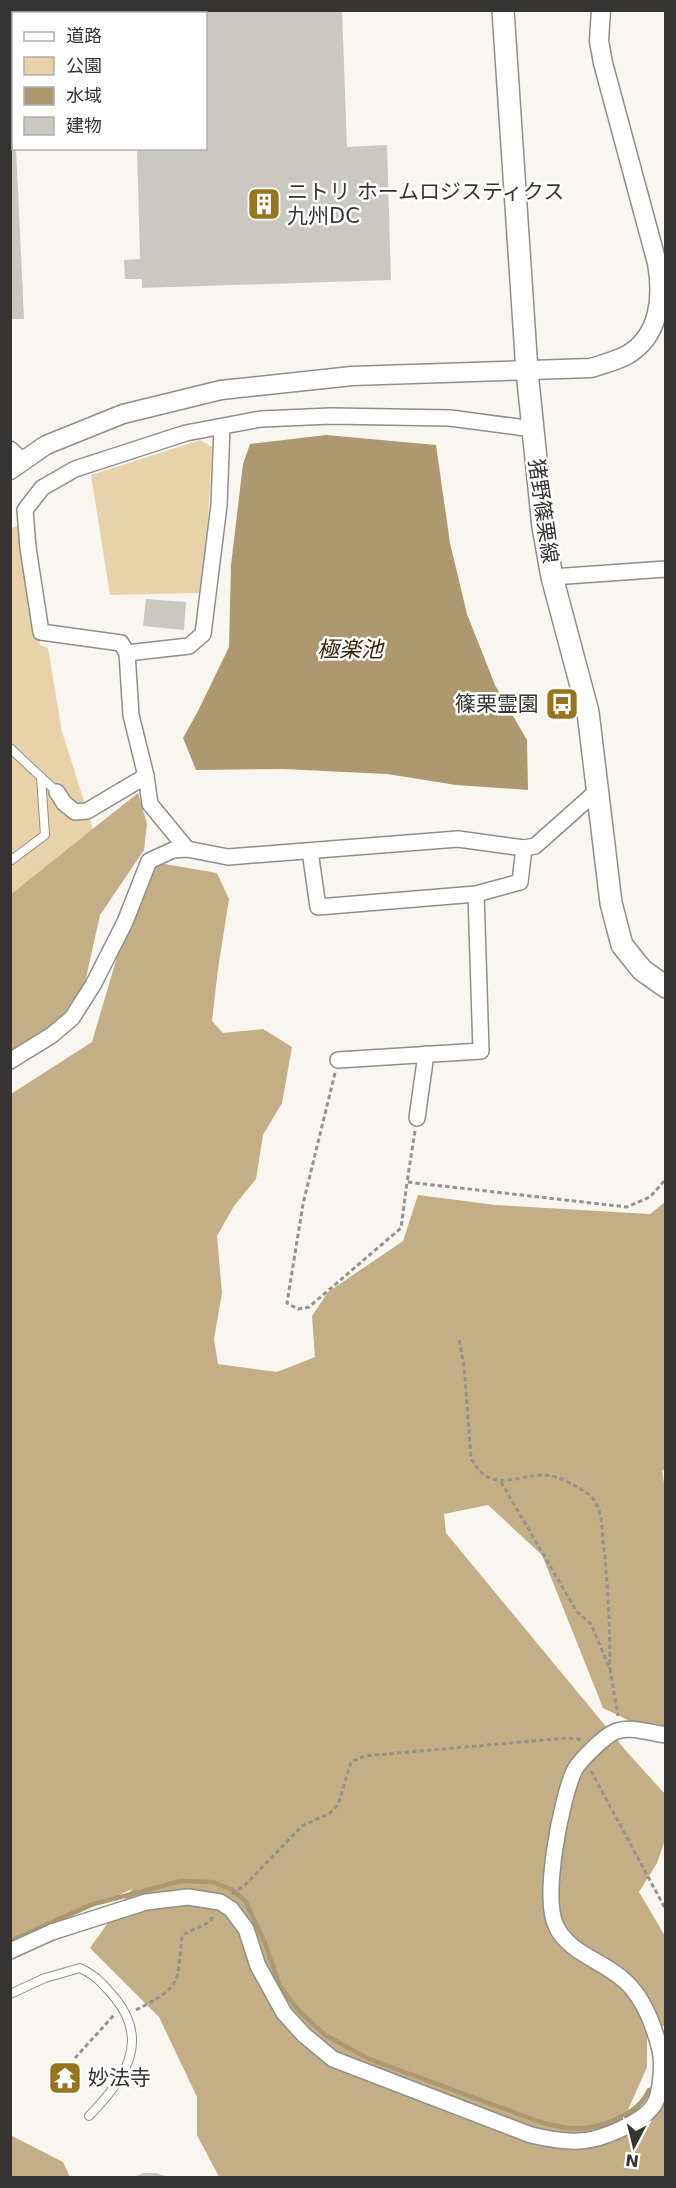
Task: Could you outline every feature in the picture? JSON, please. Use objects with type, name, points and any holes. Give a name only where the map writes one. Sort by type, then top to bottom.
[{"type":"main road","name":"猪野篠栗線","points":[[503,10],[527,371],[543,527],[552,577],[588,712],[611,903],[622,945],[642,970],[666,987]]},
{"type":"street","points":[[15,460],[123,414],[221,390],[352,376],[591,368],[627,355],[643,343],[654,324],[660,306],[661,286],[657,263],[603,63],[599,41],[601,10]]},
{"type":"street","points":[[187,849],[150,804],[146,776],[131,715],[127,653],[121,643],[40,632],[25,510],[42,488],[75,469],[186,434],[261,419],[331,416],[450,418],[533,429]]},
{"type":"street","points":[[127,653],[189,646],[203,634],[219,505],[222,427]]},
{"type":"street","points":[[552,577],[666,569]]},
{"type":"street","points":[[57,792],[64,803],[75,812],[87,811],[146,776]]},
{"type":"street","points":[[10,1061],[52,1035],[72,1018],[93,985],[125,922],[149,861],[173,850],[187,849],[228,857],[458,839],[524,848],[535,846],[597,791]]},
{"type":"street","points":[[310,851],[318,907],[476,894],[520,882],[524,848]]},
{"type":"street","points":[[338,1060],[481,1051],[476,894]]},
{"type":"street","points":[[417,1118],[426,1054]]},
{"type":"street","points":[[10,1951],[52,1932],[146,1902],[188,1897],[220,1902],[231,1909],[246,1929],[258,1966],[284,2013],[304,2035],[333,2059],[531,2134],[560,2141],[583,2141],[610,2135],[632,2124],[654,2105],[660,2088],[661,2052],[642,2002],[625,1981],[563,1938],[555,1924],[550,1906],[550,1895],[558,1834],[567,1790],[575,1768],[586,1756],[614,1731],[628,1728],[666,1736]]},
{"type":"lane","points":[[10,748],[57,792]]},
{"type":"lane","points":[[10,861],[45,834],[41,777]]},
{"type":"lane","points":[[10,1994],[45,1977],[80,1968],[96,1976],[122,2007],[131,2025],[133,2047],[126,2071],[89,2116]]},
{"type":"path","points":[[338,1060],[303,1204],[287,1303],[298,1309],[309,1307],[401,1228],[417,1118]]},
{"type":"path","points":[[407,1182],[627,1207],[650,1197],[666,1179]]},
{"type":"path","points":[[459,1340],[464,1366],[471,1458],[477,1469],[487,1478],[500,1481],[544,1475],[564,1480],[595,1500],[600,1518],[607,1573],[610,1670],[621,1730]]},
{"type":"path","points":[[500,1481],[577,1612],[591,1624],[610,1670]]},
{"type":"path","points":[[126,2016],[170,1990],[177,1979],[182,1936],[189,1930],[206,1925],[213,1918],[220,1902],[244,1885],[302,1826],[330,1814],[338,1805],[351,1762],[364,1756],[567,1738],[579,1739],[592,1775],[666,1910]]},
{"type":"path","points":[[75,2058],[122,2007]]},
{"type":"green space","points":[[200,440],[212,447],[208,521],[199,593],[110,595],[91,475]]},
{"type":"green space","points":[[21,524],[40,645],[48,648],[62,732],[93,829],[11,894],[10,529]]},
{"type":"shaded area","points":[[138,793],[147,824],[144,850],[100,915],[76,1023],[11,1060],[11,894]]},
{"type":"shaded area","points":[[153,862],[217,873],[229,899],[212,1021],[223,1033],[263,1029],[292,1047],[282,1103],[263,1135],[256,1179],[234,1206],[217,1236],[222,1293],[214,1339],[218,1364],[277,1372],[315,1357],[312,1316],[328,1292],[403,1241],[418,1195],[496,1205],[650,1214],[665,1202],[666,1467],[662,1471],[666,1494],[665,1730],[642,1727],[603,1708],[542,1555],[488,1505],[444,1514],[446,1533],[627,1752],[665,1794],[665,1840],[657,1863],[639,1892],[665,1936],[665,2026],[647,2030],[647,2067],[627,2112],[665,2097],[665,2177],[219,2177],[197,2135],[197,2097],[159,2017],[90,1948],[132,1889],[11,1944],[11,1094],[92,1042],[142,872]]},
{"type":"shaded area","points":[[10,2135],[63,2162],[70,2177],[11,2177]]},
{"type":"water","name":"極楽池","points":[[326,435],[436,445],[450,543],[467,614],[495,685],[527,740],[528,790],[456,785],[387,774],[283,769],[196,770],[183,738],[229,647],[231,565],[243,464],[250,444]]},
{"type":"building","name":"ニトリ ホームロジスティクス 九州DC","points":[[130,10],[342,10],[347,147],[387,145],[391,280],[142,288],[142,279],[125,279],[124,260],[140,259],[137,150],[207,150],[207,12],[130,12]]},
{"type":"building","points":[[10,93],[12,93],[12,150],[16,150],[24,319],[10,319]]},
{"type":"building","points":[[146,599],[186,602],[184,630],[143,626]]},
{"type":"building","points":[[143,2173],[156,2173],[169,2177],[133,2178]]},
{"type":"waterway","points":[[10,1941],[90,1905],[181,1881],[213,1882],[233,1890],[246,1902],[266,1946],[280,1987],[301,2013],[325,2035],[369,2059],[546,2124],[569,2128],[591,2127],[615,2120],[636,2107],[649,2090],[656,2090]]},
{"type":"place","name":"ニトリ ホームロジスティクス 九州DC","points":[[264,204]]},
{"type":"place","name":"篠栗霊園","points":[[562,704]]},
{"type":"place","name":"妙法寺","points":[[65,2078]]}]
